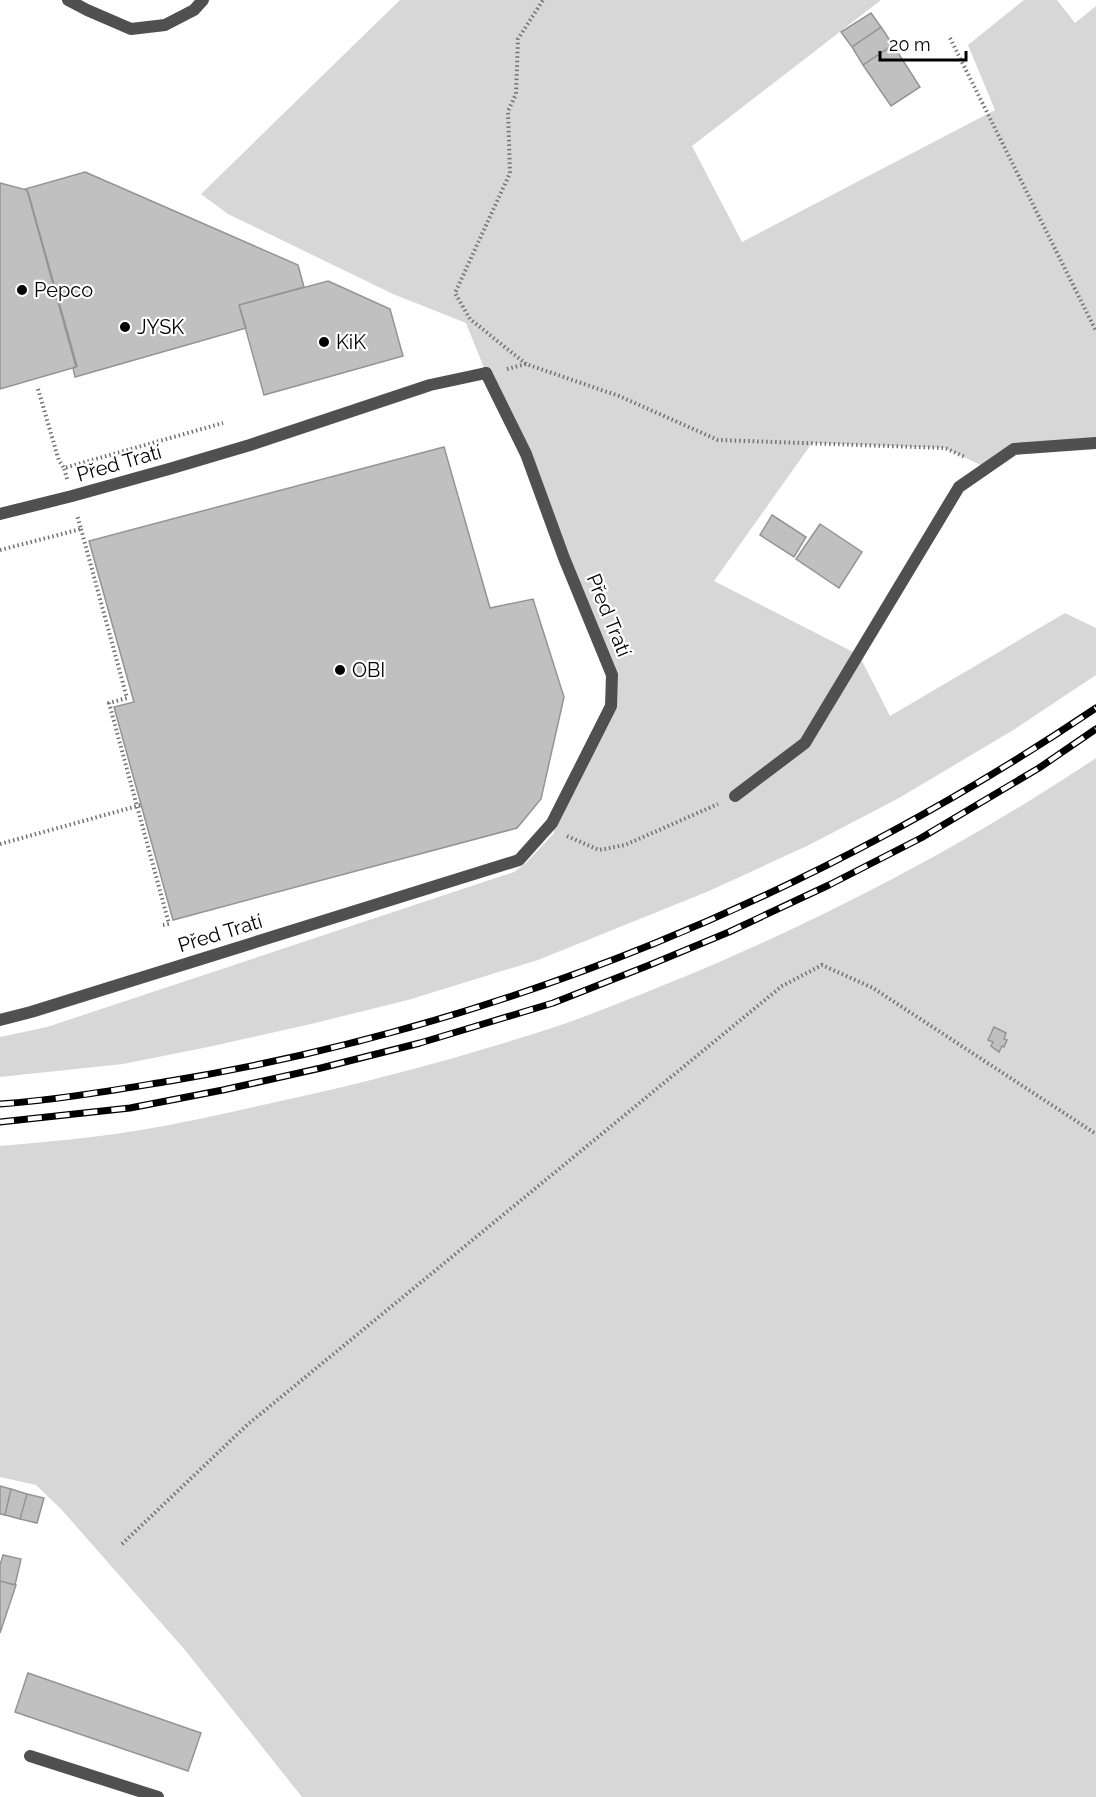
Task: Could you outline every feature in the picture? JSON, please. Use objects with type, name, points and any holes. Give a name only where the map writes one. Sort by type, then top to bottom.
[{"type":"street","points":[[68,0],[131,29],[165,25],[194,10],[203,0]]},
{"type":"street","name":"Před Tratí","points":[[0,514],[169,470],[430,385],[486,374],[526,454],[564,558],[612,675],[611,706],[552,823],[519,860],[0,1020]]},
{"type":"street","points":[[735,796],[805,743],[960,487],[1014,449],[1096,443]]},
{"type":"street","points":[[30,1756],[158,1797]]},
{"type":"path","points":[[543,0],[518,39],[516,94],[508,111],[510,173],[455,293],[470,319],[526,364],[619,396],[718,440],[945,448],[987,468]]},
{"type":"path","points":[[950,38],[1096,332]]},
{"type":"path","points":[[486,374],[526,364]]},
{"type":"path","points":[[38,388],[59,461],[64,468]]},
{"type":"path","points":[[81,528],[115,643],[128,698],[109,703],[139,806],[169,924],[163,925]]},
{"type":"path","points":[[552,823],[569,838],[599,850],[624,845],[735,796]]},
{"type":"path","points":[[0,844],[139,806]]},
{"type":"path","points":[[122,1544],[247,1425],[782,986],[822,965],[873,988],[1096,1134]]},
{"type":"shaded area","points":[[400,0],[881,0],[692,146],[742,242],[995,110],[968,45],[1024,0],[1057,0],[1075,23],[1096,6],[1096,443],[1014,449],[987,468],[945,448],[812,443],[714,581],[859,655],[890,716],[1065,613],[1096,628],[1096,675],[1015,729],[899,798],[809,845],[709,891],[538,960],[408,1000],[213,1046],[123,1064],[0,1077],[0,1037],[47,1027],[514,872],[527,862],[554,833],[552,823],[611,706],[612,675],[466,323],[393,294],[228,214],[201,194]]},
{"type":"shaded area","points":[[1096,758],[1096,1797],[302,1797],[185,1650],[61,1509],[36,1485],[0,1477],[0,1146],[118,1133],[229,1113],[423,1066],[576,1020],[696,972],[850,901],[1000,819]]},
{"type":"building","points":[[871,13],[881,27],[852,47],[841,32]]},
{"type":"building","points":[[881,27],[893,45],[863,65],[852,47]]},
{"type":"building","points":[[893,45],[920,87],[891,106],[863,65]]},
{"type":"building","points":[[85,172],[298,265],[304,287],[239,305],[246,328],[75,377],[73,368],[77,366],[28,192],[25,189]]},
{"type":"building","points":[[0,183],[27,190],[76,367],[0,389]]},
{"type":"building","name":"KiK","points":[[328,281],[390,309],[403,356],[264,395],[239,305]]},
{"type":"building","name":"OBI","points":[[444,447],[490,608],[533,599],[564,697],[541,799],[517,828],[173,920],[114,707],[134,702],[89,541]]},
{"type":"building","points":[[772,515],[806,537],[794,557],[760,535]]},
{"type":"building","points":[[820,524],[862,552],[839,588],[796,559]]},
{"type":"building","points":[[994,1027],[1006,1033],[1004,1039],[1007,1040],[999,1052],[991,1046],[993,1042],[988,1040]]},
{"type":"building","points":[[0,1486],[11,1489],[5,1515],[0,1514]]},
{"type":"building","points":[[11,1489],[27,1494],[20,1519],[5,1515]]},
{"type":"building","points":[[27,1494],[44,1498],[37,1523],[20,1519]]},
{"type":"building","points":[[3,1555],[21,1559],[15,1585],[0,1581],[0,1565]]},
{"type":"building","points":[[0,1581],[16,1585],[0,1633]]},
{"type":"building","points":[[28,1673],[201,1733],[188,1771],[15,1712]]},
{"type":"railway","points":[[0,1104],[128,1088],[293,1057],[415,1026],[535,988],[653,944],[768,894],[881,837],[990,775],[1096,708]]},
{"type":"railway","points":[[0,1122],[130,1108],[223,1090],[420,1043],[553,1003],[729,932],[829,885],[921,838],[1039,768],[1096,729]]},
{"type":"place","name":"Pepco","points":[[22,290]]},
{"type":"place","name":"JYSK","points":[[125,327]]},
{"type":"place","name":"KiK","points":[[324,342]]},
{"type":"place","name":"OBI","points":[[340,670]]}]
